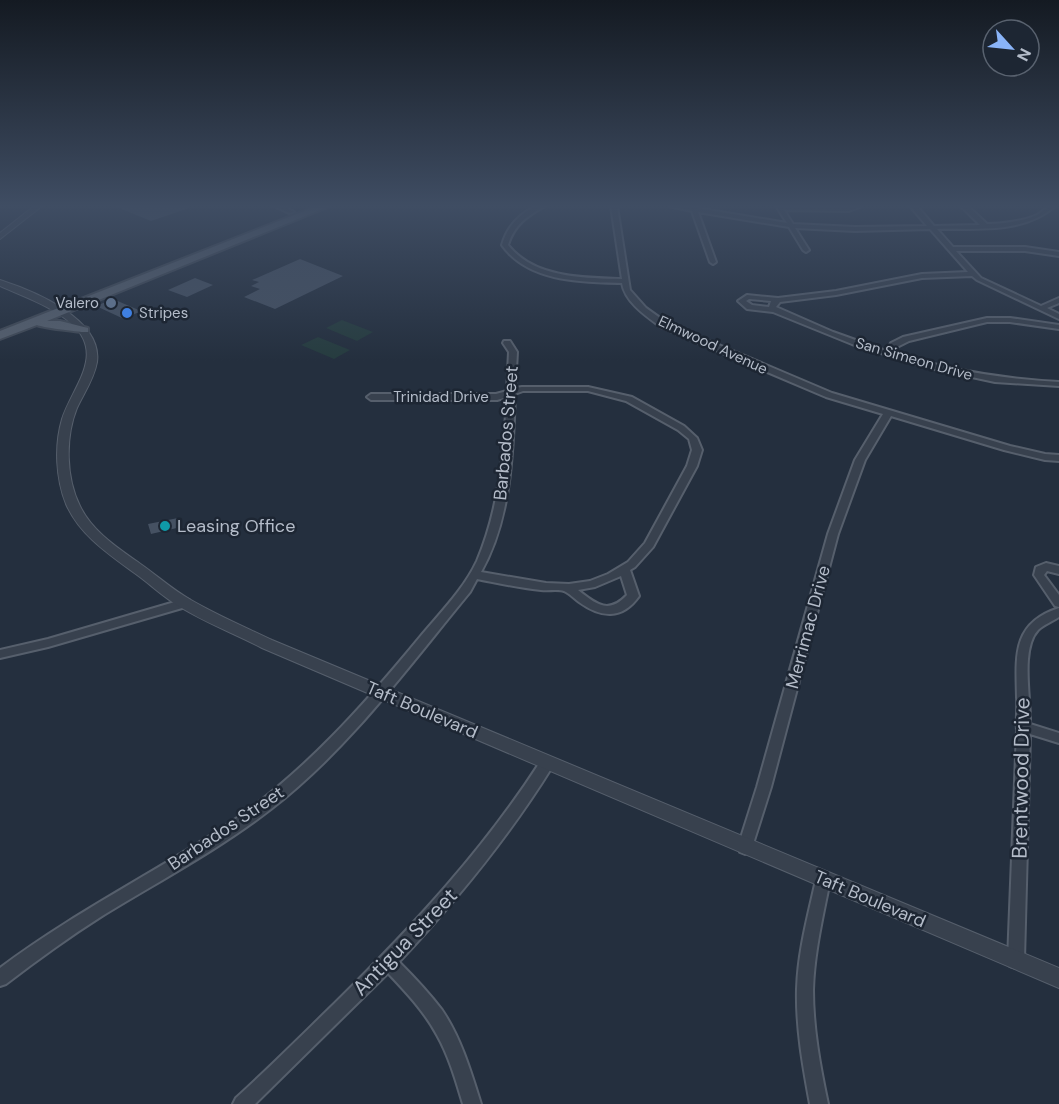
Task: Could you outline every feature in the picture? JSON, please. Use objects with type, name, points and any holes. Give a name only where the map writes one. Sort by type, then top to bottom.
[{"type":"main road","points":[[0,335],[175,258]]},
{"type":"main road","points":[[0,327],[56,309],[195,258]]},
{"type":"main road","points":[[171,259],[184,262]]},
{"type":"main road","points":[[17,329],[44,324],[60,324],[84,330]]},
{"type":"street","points":[[518,258],[543,271],[563,277],[625,281]]},
{"type":"street","name":"Elmwood Avenue","points":[[622,258],[627,290],[654,319],[673,330],[810,389],[888,414],[1031,454],[1059,458]]},
{"type":"street","points":[[959,258],[973,274],[1059,317]]},
{"type":"street","name":"San Simeon Drive","points":[[973,274],[922,276],[836,293],[778,300],[747,297],[742,301],[750,307],[775,310],[888,354],[988,379],[1059,384]]},
{"type":"street","points":[[0,283],[56,309],[75,321],[84,330]]},
{"type":"street","points":[[775,310],[771,305],[778,300]]},
{"type":"street","points":[[1042,308],[1059,300]]},
{"type":"street","points":[[888,354],[894,345],[906,339],[987,320],[1010,320],[1059,327]]},
{"type":"street","name":"Taft Boulevard","points":[[84,330],[92,349],[90,366],[68,419],[64,462],[69,495],[79,516],[98,537],[185,603],[267,644],[1059,978]]},
{"type":"street","name":"Barbados Street","points":[[0,978],[22,960],[89,916],[229,830],[266,804],[326,752],[476,575],[492,538],[503,492],[513,352],[507,344]]},
{"type":"street","name":"Trinidad Drive","points":[[371,397],[497,397],[522,389],[588,389],[629,399],[681,428],[693,438],[697,450],[692,466],[649,545],[640,557],[624,570]]},
{"type":"street","name":"Merrimac Drive","points":[[746,847],[836,524],[860,460],[888,414]]},
{"type":"street","points":[[1059,570],[1046,567],[1040,570],[1039,575],[1059,603]]},
{"type":"street","points":[[476,575],[527,586],[568,588],[602,581],[624,570],[633,596],[625,607],[610,611],[592,607],[568,588]]},
{"type":"street","points":[[0,654],[48,643],[185,603]]},
{"type":"street","name":"Brentwood Drive","points":[[1016,960],[1022,656],[1034,627],[1059,612]]},
{"type":"street","points":[[1022,727],[1059,738]]},
{"type":"street","name":"Antigua Street","points":[[243,1104],[388,962],[485,856],[524,802],[547,763]]},
{"type":"street","points":[[819,1104],[809,1055],[805,1001],[809,950],[823,880]]},
{"type":"street","points":[[388,962],[428,1005],[439,1021],[456,1056],[472,1104]]},
{"type":"green space","points":[[342,320],[373,332],[357,341],[326,328]]},
{"type":"green space","points":[[318,337],[350,350],[334,359],[301,345]]},
{"type":"building","points":[[300,259],[343,276],[275,309],[244,297],[260,289],[251,286],[259,282],[252,280]]},
{"type":"building","points":[[195,278],[213,285],[187,297],[168,290]]},
{"type":"building","points":[[113,299],[141,311],[124,319],[96,306]]},
{"type":"building","name":"Leasing Office","points":[[178,518],[181,527],[151,534],[148,524]]},
{"type":"place","name":"Valero","points":[[111,303]]},
{"type":"place","name":"Stripes","points":[[127,313]]},
{"type":"place","name":"Leasing Office","points":[[165,526]]}]
